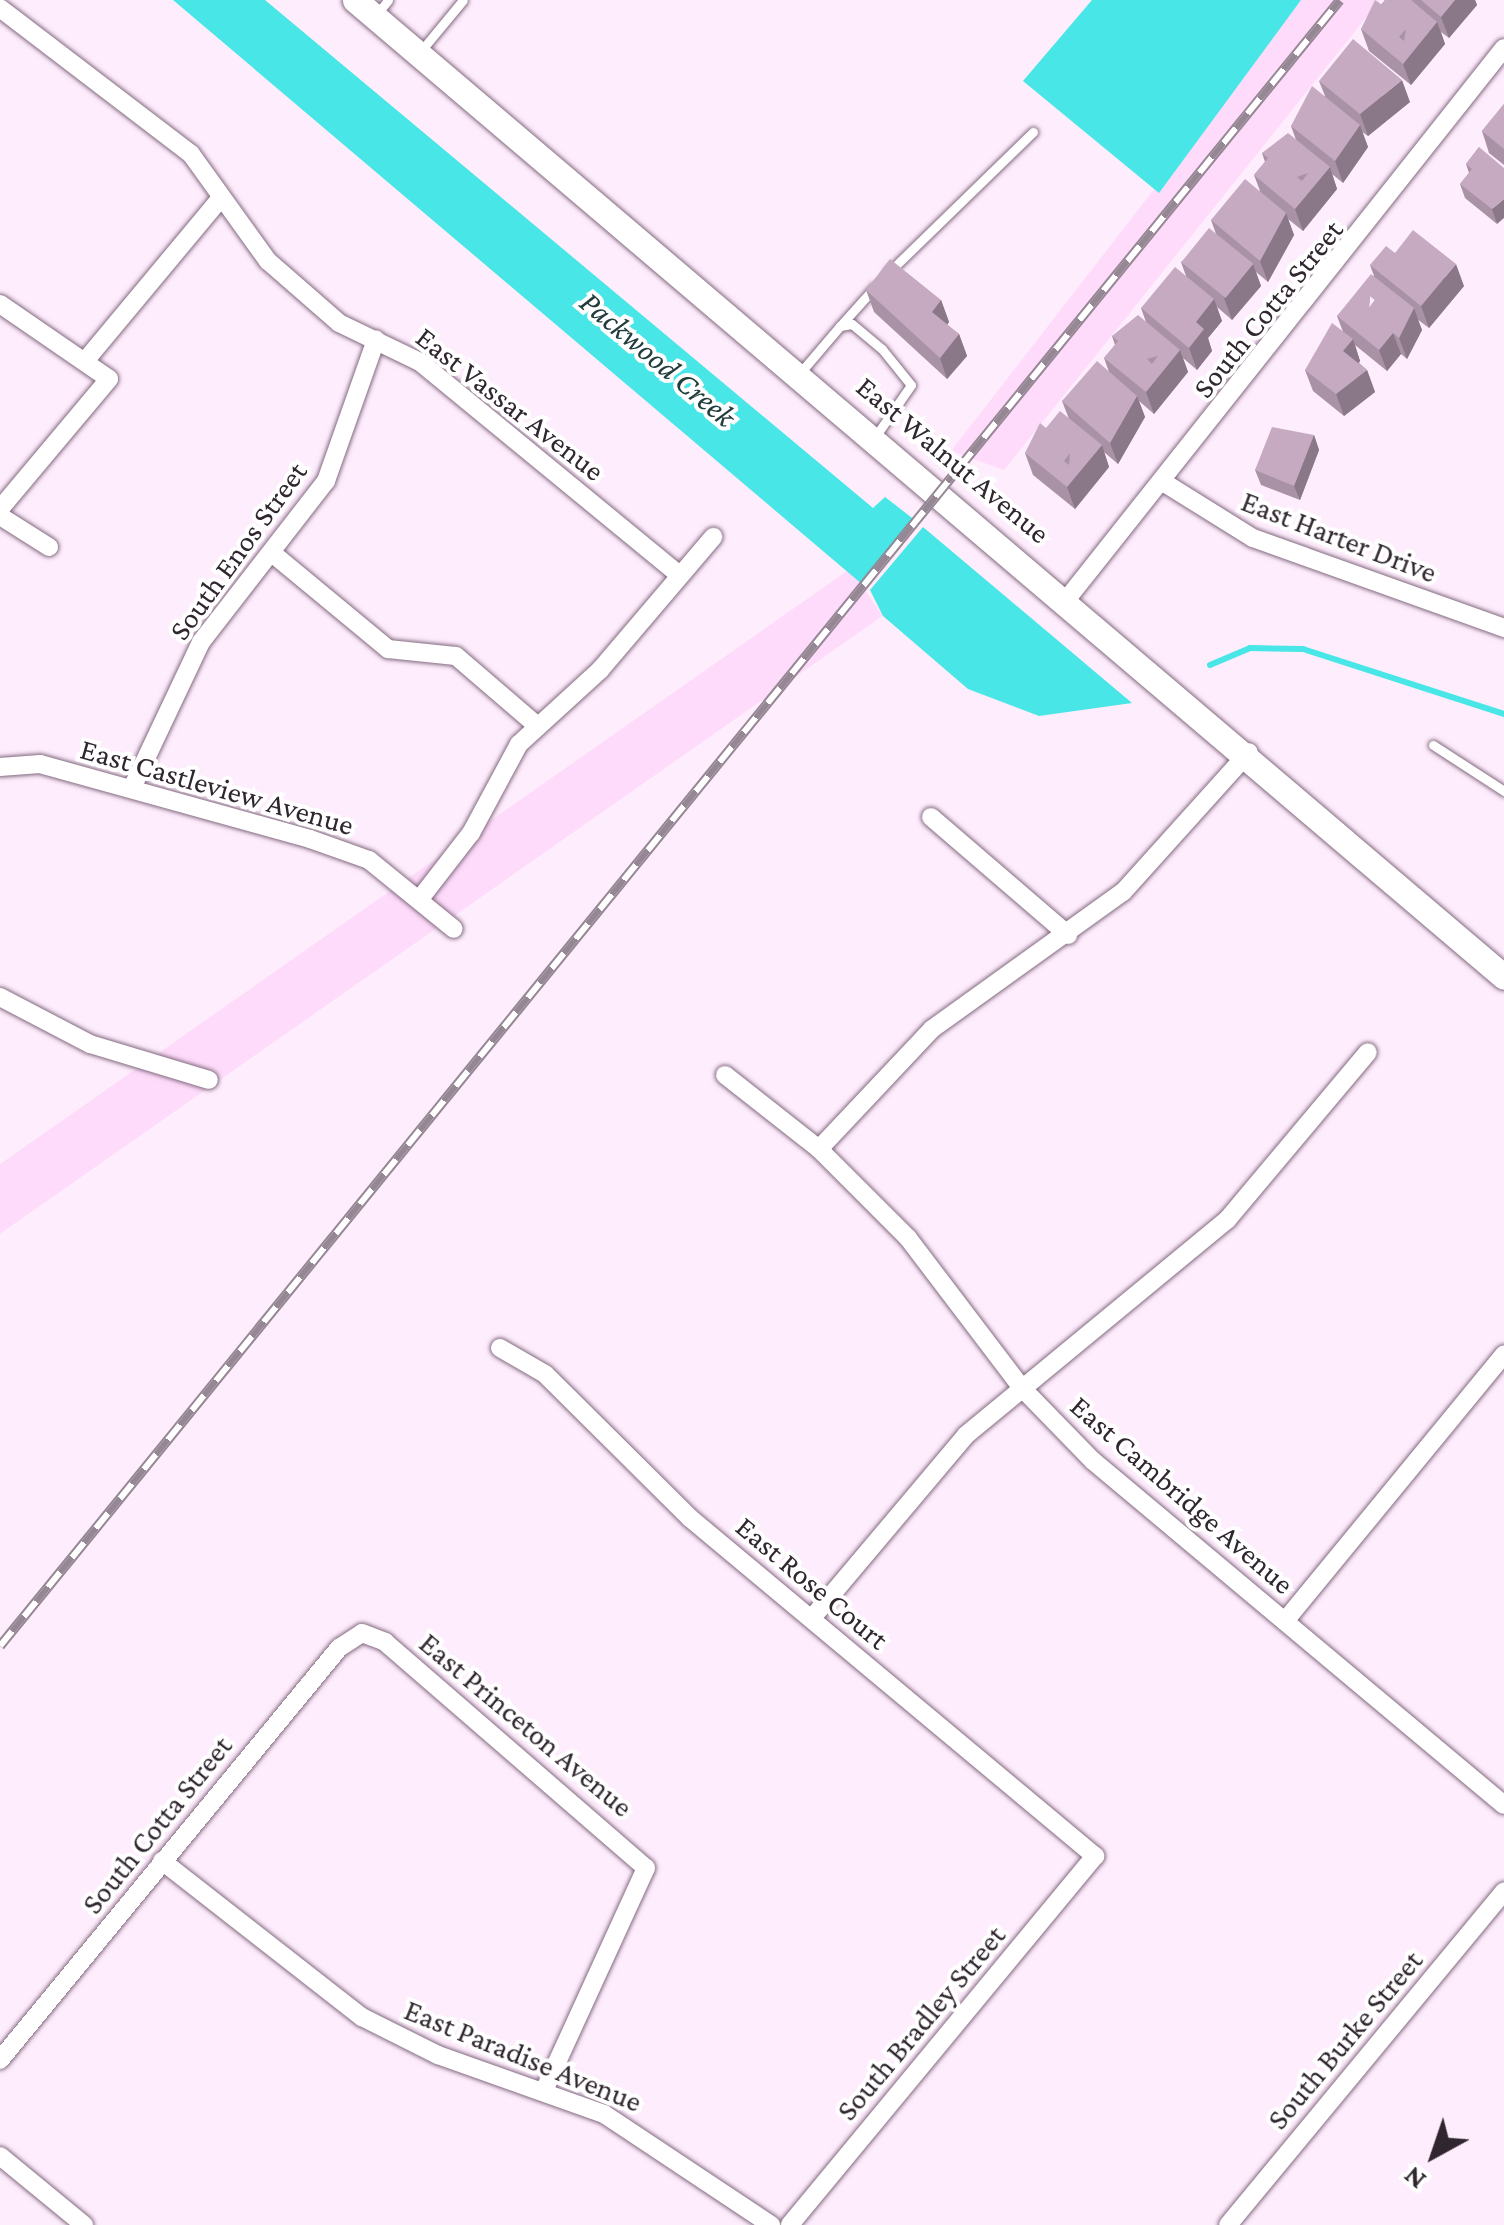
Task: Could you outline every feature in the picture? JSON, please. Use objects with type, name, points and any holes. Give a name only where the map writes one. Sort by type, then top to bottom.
[{"type":"main road","name":"East Walnut Avenue","points":[[354,0],[382,8],[419,54],[1249,752],[1504,977]]},
{"type":"street","name":"East Vassar Avenue","points":[[0,8],[191,154],[219,200],[268,261],[338,323],[420,362],[677,573]]},
{"type":"street","name":"South Cotta Street","points":[[1067,600],[1504,48]]},
{"type":"street","points":[[85,362],[219,200]]},
{"type":"street","points":[[0,304],[109,379],[0,509]]},
{"type":"street","name":"South Enos Street","points":[[132,788],[201,642],[326,482],[376,340]]},
{"type":"street","name":"East Harter Drive","points":[[1163,482],[1237,531],[1504,628]]},
{"type":"street","points":[[0,516],[49,547]]},
{"type":"street","points":[[419,900],[472,834],[535,724],[600,670],[677,573],[714,537]]},
{"type":"street","points":[[272,552],[388,649],[456,656],[535,724]]},
{"type":"street","points":[[819,1149],[932,1029],[1068,935],[1163,852],[1249,752]]},
{"type":"street","name":"East Castleview Avenue","points":[[0,767],[40,764],[369,860],[454,929]]},
{"type":"street","points":[[931,817],[1068,935]]},
{"type":"street","points":[[0,997],[90,1044],[210,1080]]},
{"type":"street","points":[[812,1618],[926,1478],[1021,1387],[1226,1220],[1368,1052]]},
{"type":"street","name":"East Cambridge Avenue","points":[[725,1076],[819,1149],[908,1238],[1021,1387],[1092,1460],[1504,1806]]},
{"type":"street","name":"East Rose Court","points":[[500,1348],[545,1374],[634,1468],[1094,1856]]},
{"type":"street","points":[[1285,1620],[1504,1354]]},
{"type":"street","name":"South Cotta Street","points":[[0,2060],[338,1648],[362,1633]]},
{"type":"street","name":"East Princeton Avenue","points":[[362,1633],[385,1642],[646,1868],[545,2089]]},
{"type":"street","name":"South Bradley Street","points":[[790,2225],[1094,1856]]},
{"type":"street","name":"East Paradise Avenue","points":[[162,1861],[362,2017],[438,2055],[545,2089],[662,2145],[771,2225]]},
{"type":"street","name":"South Burke Street","points":[[1228,2225],[1504,1891]]},
{"type":"street","points":[[0,2156],[84,2225]]},
{"type":"lane","points":[[419,54],[463,0]]},
{"type":"lane","points":[[800,373],[840,326],[1033,132]]},
{"type":"lane","points":[[840,326],[882,349],[911,385],[875,437]]},
{"type":"lane","points":[[1433,745],[1504,790]]},
{"type":"shaded area","points":[[1301,0],[1380,0],[1004,470],[951,451]]},
{"type":"shaded area","points":[[850,569],[883,616],[0,1234],[0,1164]]},
{"type":"water","points":[[173,0],[265,0],[873,508],[885,497],[916,521],[863,585]]},
{"type":"water","points":[[1092,0],[1301,0],[1159,193],[1023,81]]},
{"type":"water","points":[[923,527],[1132,703],[1039,716],[968,689],[883,616],[870,590]]},
{"type":"building","points":[[1375,0],[1382,5],[1385,0],[1411,0],[1437,22],[1403,64],[1361,29]]},
{"type":"building","points":[[1421,0],[1455,0],[1441,17]]},
{"type":"building","points":[[1353,39],[1402,80],[1360,114],[1319,81]]},
{"type":"building","points":[[1312,86],[1360,125],[1335,161],[1291,126]]},
{"type":"building","points":[[1504,104],[1504,149],[1482,131]]},
{"type":"building","points":[[1288,133],[1330,167],[1295,209],[1254,175],[1268,158],[1262,153]]},
{"type":"building","points":[[1479,147],[1504,168],[1504,199],[1492,209],[1460,184],[1472,169],[1466,164]]},
{"type":"building","points":[[1245,179],[1286,213],[1260,261],[1211,220]]},
{"type":"building","points":[[1209,228],[1253,264],[1226,298],[1181,262]]},
{"type":"building","points":[[1413,230],[1456,264],[1421,306],[1370,265],[1386,246],[1395,253]]},
{"type":"building","points":[[890,259],[941,300],[932,312],[959,334],[940,358],[866,290]]},
{"type":"building","points":[[1175,267],[1214,299],[1196,322],[1204,329],[1189,348],[1141,308]]},
{"type":"building","points":[[1371,274],[1414,308],[1399,338],[1393,333],[1379,350],[1337,316]]},
{"type":"building","points":[[1138,315],[1180,350],[1146,392],[1104,358],[1118,341],[1112,336]]},
{"type":"building","points":[[1332,323],[1353,339],[1343,351],[1367,370],[1336,394],[1305,370]]},
{"type":"building","points":[[1097,361],[1137,396],[1110,443],[1062,401]]},
{"type":"building","points":[[1060,411],[1102,445],[1067,487],[1025,453],[1040,423],[1046,428]]},
{"type":"building","points":[[1272,427],[1314,435],[1294,486],[1255,470]]},
{"type":"waterway","name":"Packwood Creek","points":[[1210,665],[1250,648],[1303,649],[1504,714]]},
{"type":"railway","points":[[0,1646],[1340,0]]}]
